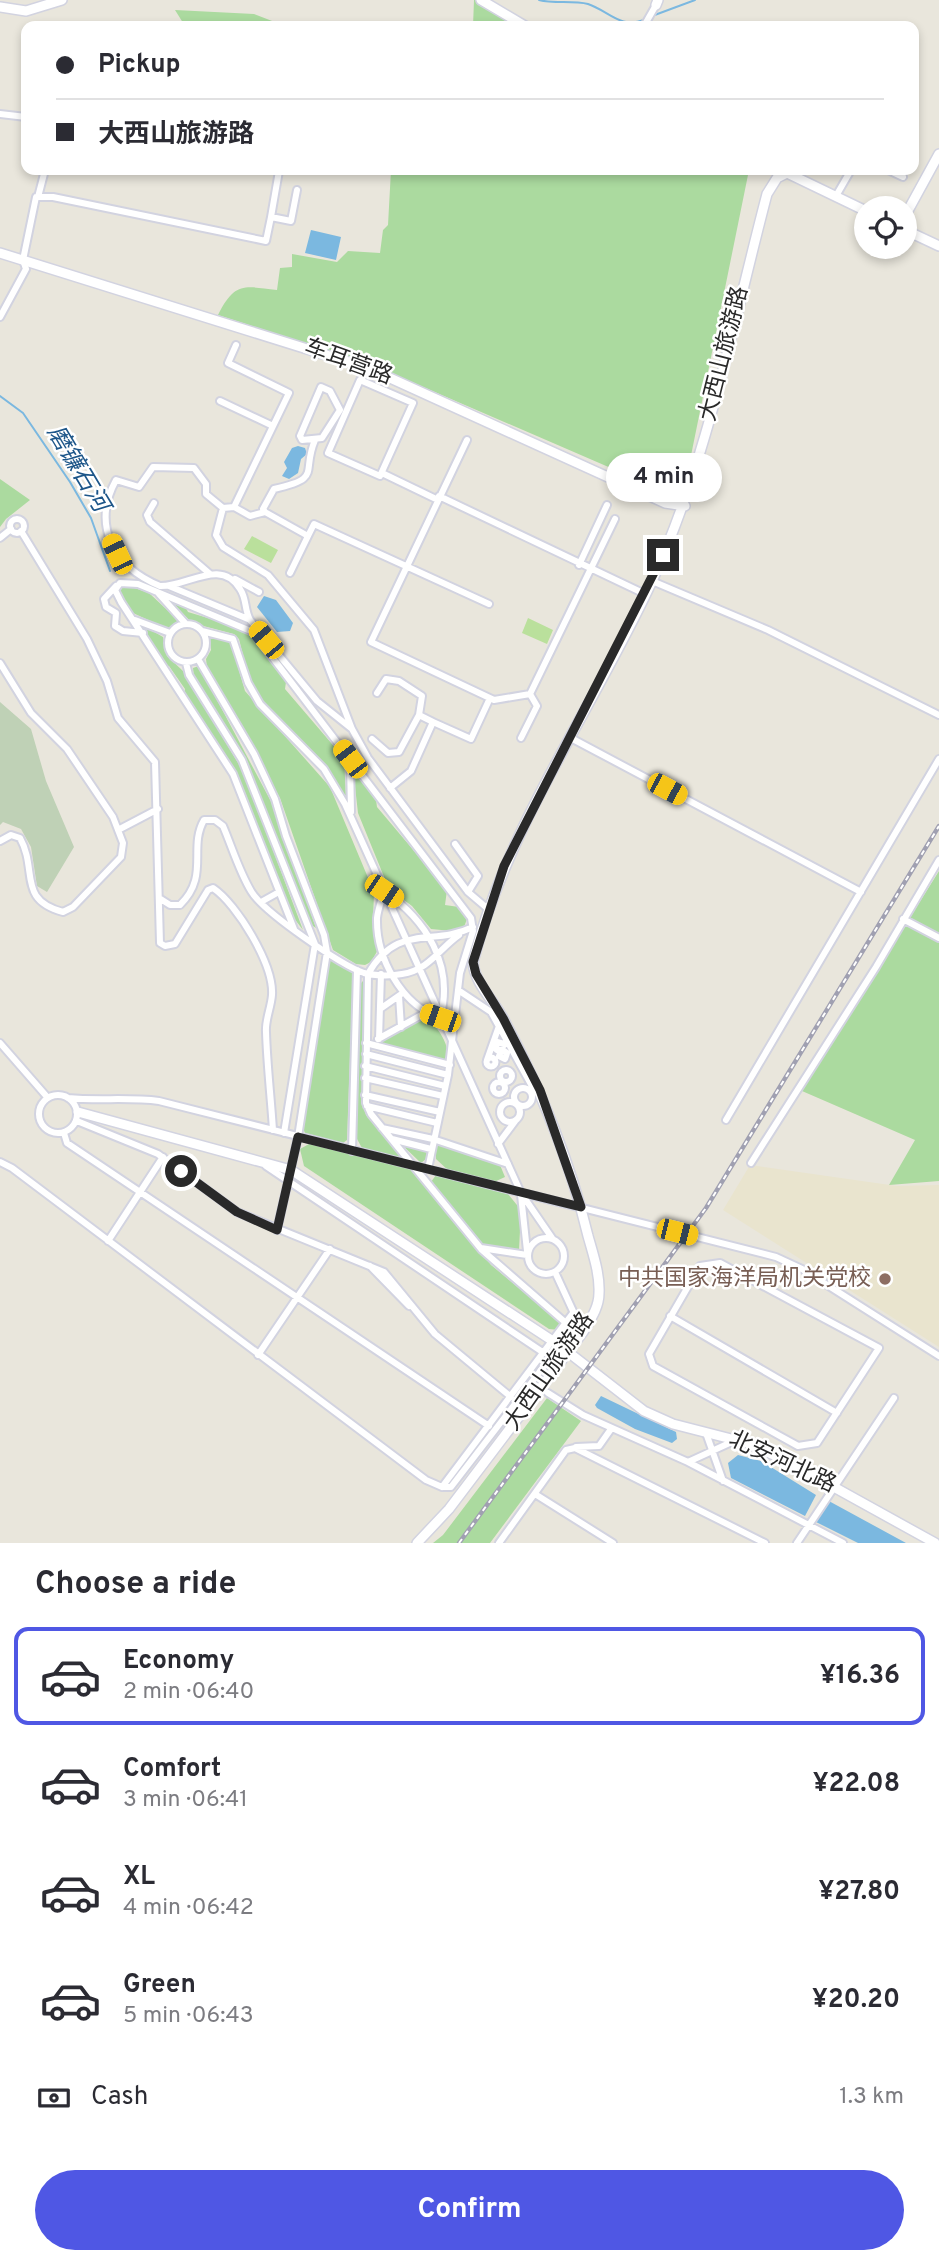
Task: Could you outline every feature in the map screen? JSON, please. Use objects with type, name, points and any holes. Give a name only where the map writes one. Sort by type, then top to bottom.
[{"type":"street","points":[[0,7],[26,11],[62,0]]},
{"type":"street","points":[[481,0],[517,21]]},
{"type":"street","points":[[647,21],[657,2]]},
{"type":"street","points":[[0,114],[21,116]]},
{"type":"street","points":[[916,196],[939,155]]},
{"type":"street","points":[[0,317],[26,269],[23,261],[34,201],[38,197],[44,175]]},
{"type":"street","points":[[38,197],[53,197],[266,241],[278,175]]},
{"type":"street","name":"大西山旅游路","points":[[416,1543],[449,1509],[568,1352],[596,1311],[600,1296],[581,1207],[540,1090],[474,968],[488,909],[504,866],[652,581],[685,506],[767,194],[780,175]]},
{"type":"street","points":[[792,175],[854,205]]},
{"type":"street","points":[[836,196],[848,175]]},
{"type":"street","points":[[899,175],[903,177]]},
{"type":"street","points":[[271,217],[291,221],[297,190]]},
{"type":"street","points":[[917,236],[939,246]]},
{"type":"street","name":"车耳营路","points":[[0,253],[368,368],[666,503],[685,506]]},
{"type":"street","points":[[234,507],[289,393],[228,363],[236,345]]},
{"type":"street","points":[[382,473],[413,404],[360,380],[328,453],[380,476],[382,473],[645,594]]},
{"type":"street","points":[[265,512],[263,509],[274,489],[304,480],[309,474],[310,452],[340,410],[330,391],[321,387],[300,436],[302,440],[316,440]]},
{"type":"street","points":[[220,401],[273,426]]},
{"type":"street","points":[[467,440],[371,642],[490,698],[530,694]]},
{"type":"street","points":[[250,620],[169,586],[149,581],[128,567],[117,554],[109,537],[105,510],[116,480],[139,487],[153,467],[194,468],[206,484],[206,494],[223,508],[234,507],[250,516],[265,512],[308,536]]},
{"type":"street","points":[[154,503],[147,515],[150,522],[210,574]]},
{"type":"street","points":[[579,565],[607,505]]},
{"type":"street","points":[[223,508],[216,534],[223,547],[268,575],[314,630],[352,729],[390,788],[468,892],[488,909]]},
{"type":"street","points":[[0,538],[11,529],[12,521],[18,519],[23,523],[21,531],[87,639],[107,681],[118,718],[155,762],[160,943],[165,946],[175,944],[208,890],[213,888],[247,925],[269,975],[273,994],[265,1029],[273,1130]]},
{"type":"street","points":[[530,694],[615,519]]},
{"type":"street","points":[[290,573],[314,524],[489,604]]},
{"type":"street","points":[[11,529],[21,531]]},
{"type":"street","points":[[169,586],[210,574],[230,577],[259,592]]},
{"type":"street","points":[[230,577],[246,598],[245,611],[250,620],[317,701],[352,729]]},
{"type":"street","points":[[142,633],[119,630],[115,626],[116,614],[104,605],[107,593],[120,583],[131,581],[248,627],[471,918],[473,927],[458,990],[450,1065],[428,1169]]},
{"type":"street","points":[[652,581],[768,630],[939,715]]},
{"type":"street","points":[[120,583],[115,590],[117,595],[233,774],[294,929]]},
{"type":"street","points":[[158,592],[186,624],[233,639],[248,683],[260,704],[324,769],[351,817],[521,1194],[552,1238],[561,1246],[564,1257],[555,1272]]},
{"type":"street","points":[[134,619],[170,633]]},
{"type":"street","points":[[170,633],[186,624]]},
{"type":"street","points":[[186,663],[198,659],[205,649],[202,631]]},
{"type":"street","points":[[170,633],[170,652],[186,663],[189,675],[242,760],[255,787],[315,944],[284,1133]]},
{"type":"street","points":[[198,659],[254,754],[275,799],[286,836],[321,926],[327,952],[298,1137],[277,1230]]},
{"type":"street","points":[[0,663],[31,713],[67,749],[118,830],[123,843],[121,857],[73,907],[63,912],[40,903],[33,895],[25,848],[20,838],[11,835],[0,841]]},
{"type":"street","points":[[372,739],[388,754],[399,752],[419,715],[422,696],[399,681],[386,679],[377,693]]},
{"type":"street","points":[[521,738],[537,706],[530,694]]},
{"type":"street","points":[[419,715],[471,738],[490,698]]},
{"type":"street","points":[[390,788],[411,771],[433,722]]},
{"type":"street","points":[[569,737],[861,892]]},
{"type":"street","points":[[350,759],[351,817]]},
{"type":"street","points":[[726,1120],[939,760]]},
{"type":"street","points":[[118,830],[158,809]]},
{"type":"street","points":[[159,898],[170,905],[180,905],[188,898],[198,878],[198,830],[204,820],[215,820],[223,826],[251,893],[294,929],[357,970],[368,974],[392,974],[418,969],[438,957],[463,932],[473,927]]},
{"type":"street","points":[[455,844],[478,876],[468,892]]},
{"type":"street","points":[[751,1163],[939,860]]},
{"type":"street","points":[[384,891],[409,908],[429,935],[438,957],[445,993],[440,1018]]},
{"type":"street","points":[[384,891],[377,917],[387,967],[402,994],[425,1013],[440,1018]]},
{"type":"street","points":[[261,902],[279,892]]},
{"type":"street","points":[[904,919],[939,939]]},
{"type":"street","points":[[309,928],[317,932],[321,926]]},
{"type":"street","points":[[463,932],[406,940],[385,953],[368,974],[368,1043],[365,1066],[367,1106],[480,1247],[509,1276],[566,1323]]},
{"type":"street","points":[[352,1151],[357,970]]},
{"type":"street","points":[[379,1039],[381,974]]},
{"type":"street","points":[[458,990],[485,1006],[499,1026],[502,1040],[533,1088],[527,1105],[504,1104],[500,1112],[508,1121],[517,1118]]},
{"type":"street","points":[[380,1009],[402,994]]},
{"type":"street","points":[[401,1027],[402,994]]},
{"type":"street","points":[[368,1043],[425,1013]]},
{"type":"street","points":[[379,1025],[389,1033]]},
{"type":"street","points":[[487,1060],[499,1026]]},
{"type":"street","points":[[501,1051],[495,1048],[502,1040]]},
{"type":"street","points":[[0,1043],[48,1098]]},
{"type":"street","points":[[368,1043],[450,1065]]},
{"type":"street","points":[[366,1054],[448,1075]]},
{"type":"street","points":[[502,1082],[499,1076],[518,1061]]},
{"type":"street","points":[[365,1066],[446,1086]]},
{"type":"street","points":[[365,1077],[443,1096]]},
{"type":"street","points":[[498,1144],[520,1113],[513,1096],[518,1089],[527,1088],[532,1097]]},
{"type":"street","points":[[64,1133],[48,1131],[41,1123],[40,1109],[48,1098],[58,1095],[95,1100],[130,1097],[159,1101],[581,1207],[776,1257],[803,1269],[939,1356]]},
{"type":"street","points":[[365,1095],[440,1112]]},
{"type":"street","points":[[68,1098],[77,1116],[163,1157],[237,1212],[369,1265],[435,1334],[511,1397]]},
{"type":"street","points":[[367,1106],[437,1123]]},
{"type":"street","points":[[64,1133],[77,1116]]},
{"type":"street","name":"北安河北路","points":[[77,1116],[291,1170],[556,1343],[644,1411],[673,1424],[738,1439],[833,1486],[935,1543]]},
{"type":"street","points":[[382,1128],[433,1139],[508,1164]]},
{"type":"street","points":[[64,1133],[67,1143],[489,1426]]},
{"type":"street","points":[[392,1139],[431,1149]]},
{"type":"street","points":[[108,1241],[163,1157]]},
{"type":"street","points":[[0,1162],[12,1168],[426,1480],[442,1487],[451,1487],[531,1381],[573,1313]]},
{"type":"street","points":[[262,1163],[544,1353]]},
{"type":"street","points":[[521,1194],[529,1264],[537,1273],[555,1272]]},
{"type":"street","points":[[527,1254],[539,1239],[552,1238]]},
{"type":"street","points":[[480,1247],[527,1254]]},
{"type":"street","points":[[258,1354],[330,1249]]},
{"type":"street","points":[[720,1264],[879,1348],[837,1413],[817,1443],[799,1446],[653,1366],[649,1354],[700,1266],[720,1264]]},
{"type":"street","points":[[442,1487],[544,1353],[578,1322],[555,1272]]},
{"type":"street","points":[[670,1316],[837,1413]]},
{"type":"street","points":[[531,1381],[539,1387]]},
{"type":"street","points":[[548,1393],[611,1429],[688,1462],[843,1543]]},
{"type":"street","points":[[797,1543],[894,1398]]},
{"type":"street","points":[[499,1543],[566,1450],[599,1446],[611,1429]]},
{"type":"street","points":[[705,1431],[723,1481]]},
{"type":"street","points":[[688,1462],[738,1439]]},
{"type":"street","points":[[575,1448],[765,1543]]},
{"type":"street","points":[[535,1494],[613,1543]]},
{"type":"shaded area","name":"中共国家海洋局机关党校","points":[[750,1165],[897,1186],[939,1185],[939,1347],[723,1210]]},
{"type":"green space","points":[[475,0],[508,21],[473,21]]},
{"type":"green space","points":[[175,10],[254,14],[272,21],[182,21]]},
{"type":"green space","points":[[391,175],[748,175],[684,490],[657,488],[370,364],[218,315],[230,297],[241,289],[248,287],[277,290],[280,268],[292,267],[292,254],[337,262],[348,251],[380,253],[383,230],[388,225]]},
{"type":"green space","points":[[0,479],[30,500],[0,527]]},
{"type":"green space","points":[[252,536],[278,550],[271,563],[244,549]]},
{"type":"green space","points":[[126,585],[149,593],[179,621],[170,630],[133,613],[119,593],[121,587]]},
{"type":"green space","points":[[174,604],[186,608],[188,612],[244,629],[253,638],[286,682],[285,689],[344,758],[346,798],[319,758],[260,698],[250,683],[239,639],[234,634],[192,623]]},
{"type":"green space","points":[[528,618],[553,630],[547,644],[522,633]]},
{"type":"green space","points":[[144,626],[163,637],[167,656],[183,671],[244,773],[303,930],[290,913],[235,771],[184,695],[185,689],[169,666],[165,665],[142,628]]},
{"type":"green space","points":[[210,636],[231,643],[245,691],[330,787],[374,892],[373,922],[379,948],[371,962],[365,965],[356,964],[333,950],[280,798],[207,667],[206,659],[211,650]]},
{"type":"green space","points":[[199,666],[276,811],[316,928],[310,924],[243,756],[194,677],[193,668]]},
{"type":"green space","points":[[0,702],[31,729],[46,781],[74,847],[47,892],[37,886],[31,847],[21,829],[3,822],[0,825]]},
{"type":"green space","points":[[353,769],[376,800],[377,807],[447,890],[445,905],[459,907],[467,919],[464,927],[452,931],[431,929],[412,906],[389,889],[358,813]]},
{"type":"green space","points":[[939,871],[939,1181],[889,1185],[915,1140],[802,1091]]},
{"type":"green space","points":[[330,957],[353,972],[347,1140],[343,1143],[305,1133],[303,1128]]},
{"type":"green space","points":[[366,978],[363,1105],[366,1115],[400,1154],[399,1158],[363,1150],[356,1137],[357,987]]},
{"type":"green space","points":[[425,1016],[439,1031],[445,1043],[447,1062],[377,1043]]},
{"type":"green space","points":[[436,1143],[500,1165],[505,1177],[494,1182],[450,1172],[436,1159]]},
{"type":"green space","points":[[309,1144],[414,1170],[491,1265],[559,1321],[559,1330],[549,1329],[304,1166],[300,1149]]},
{"type":"green space","points":[[401,1144],[427,1150],[426,1159],[421,1163]]},
{"type":"green space","points":[[436,1175],[508,1194],[521,1210],[519,1250],[483,1245],[433,1186],[431,1182]]},
{"type":"green space","points":[[547,1398],[581,1421],[490,1543],[433,1543],[443,1535]]},
{"type":"water","points":[[311,230],[341,237],[336,260],[305,253]]},
{"type":"water","points":[[292,448],[305,448],[307,454],[301,459],[298,473],[289,479],[282,476],[287,468],[284,462]]},
{"type":"water","points":[[264,596],[276,600],[293,623],[290,631],[277,632],[257,607]]},
{"type":"water","points":[[601,1396],[676,1432],[677,1439],[672,1443],[635,1429],[597,1408],[595,1405]]},
{"type":"water","points":[[738,1455],[761,1461],[816,1495],[805,1516],[731,1478],[728,1463]]},
{"type":"water","points":[[827,1500],[906,1543],[858,1543],[816,1522]]},
{"type":"waterway","points":[[539,0],[588,4],[621,21]]},
{"type":"waterway","points":[[652,16],[695,0]]},
{"type":"waterway","points":[[640,21],[644,20]]},
{"type":"waterway","name":"磨镰石河","points":[[0,396],[23,413],[70,482],[91,518],[110,571]]},
{"type":"railway","points":[[459,1543],[706,1208],[939,826]]},
{"type":"place","name":"中共国家海洋局机关党校","points":[[885,1279]]},
{"type":"route","points":[[181,1171],[237,1212],[277,1230],[298,1137],[581,1207],[540,1090],[503,1018],[476,974],[473,962],[504,866],[663,555]]}]
